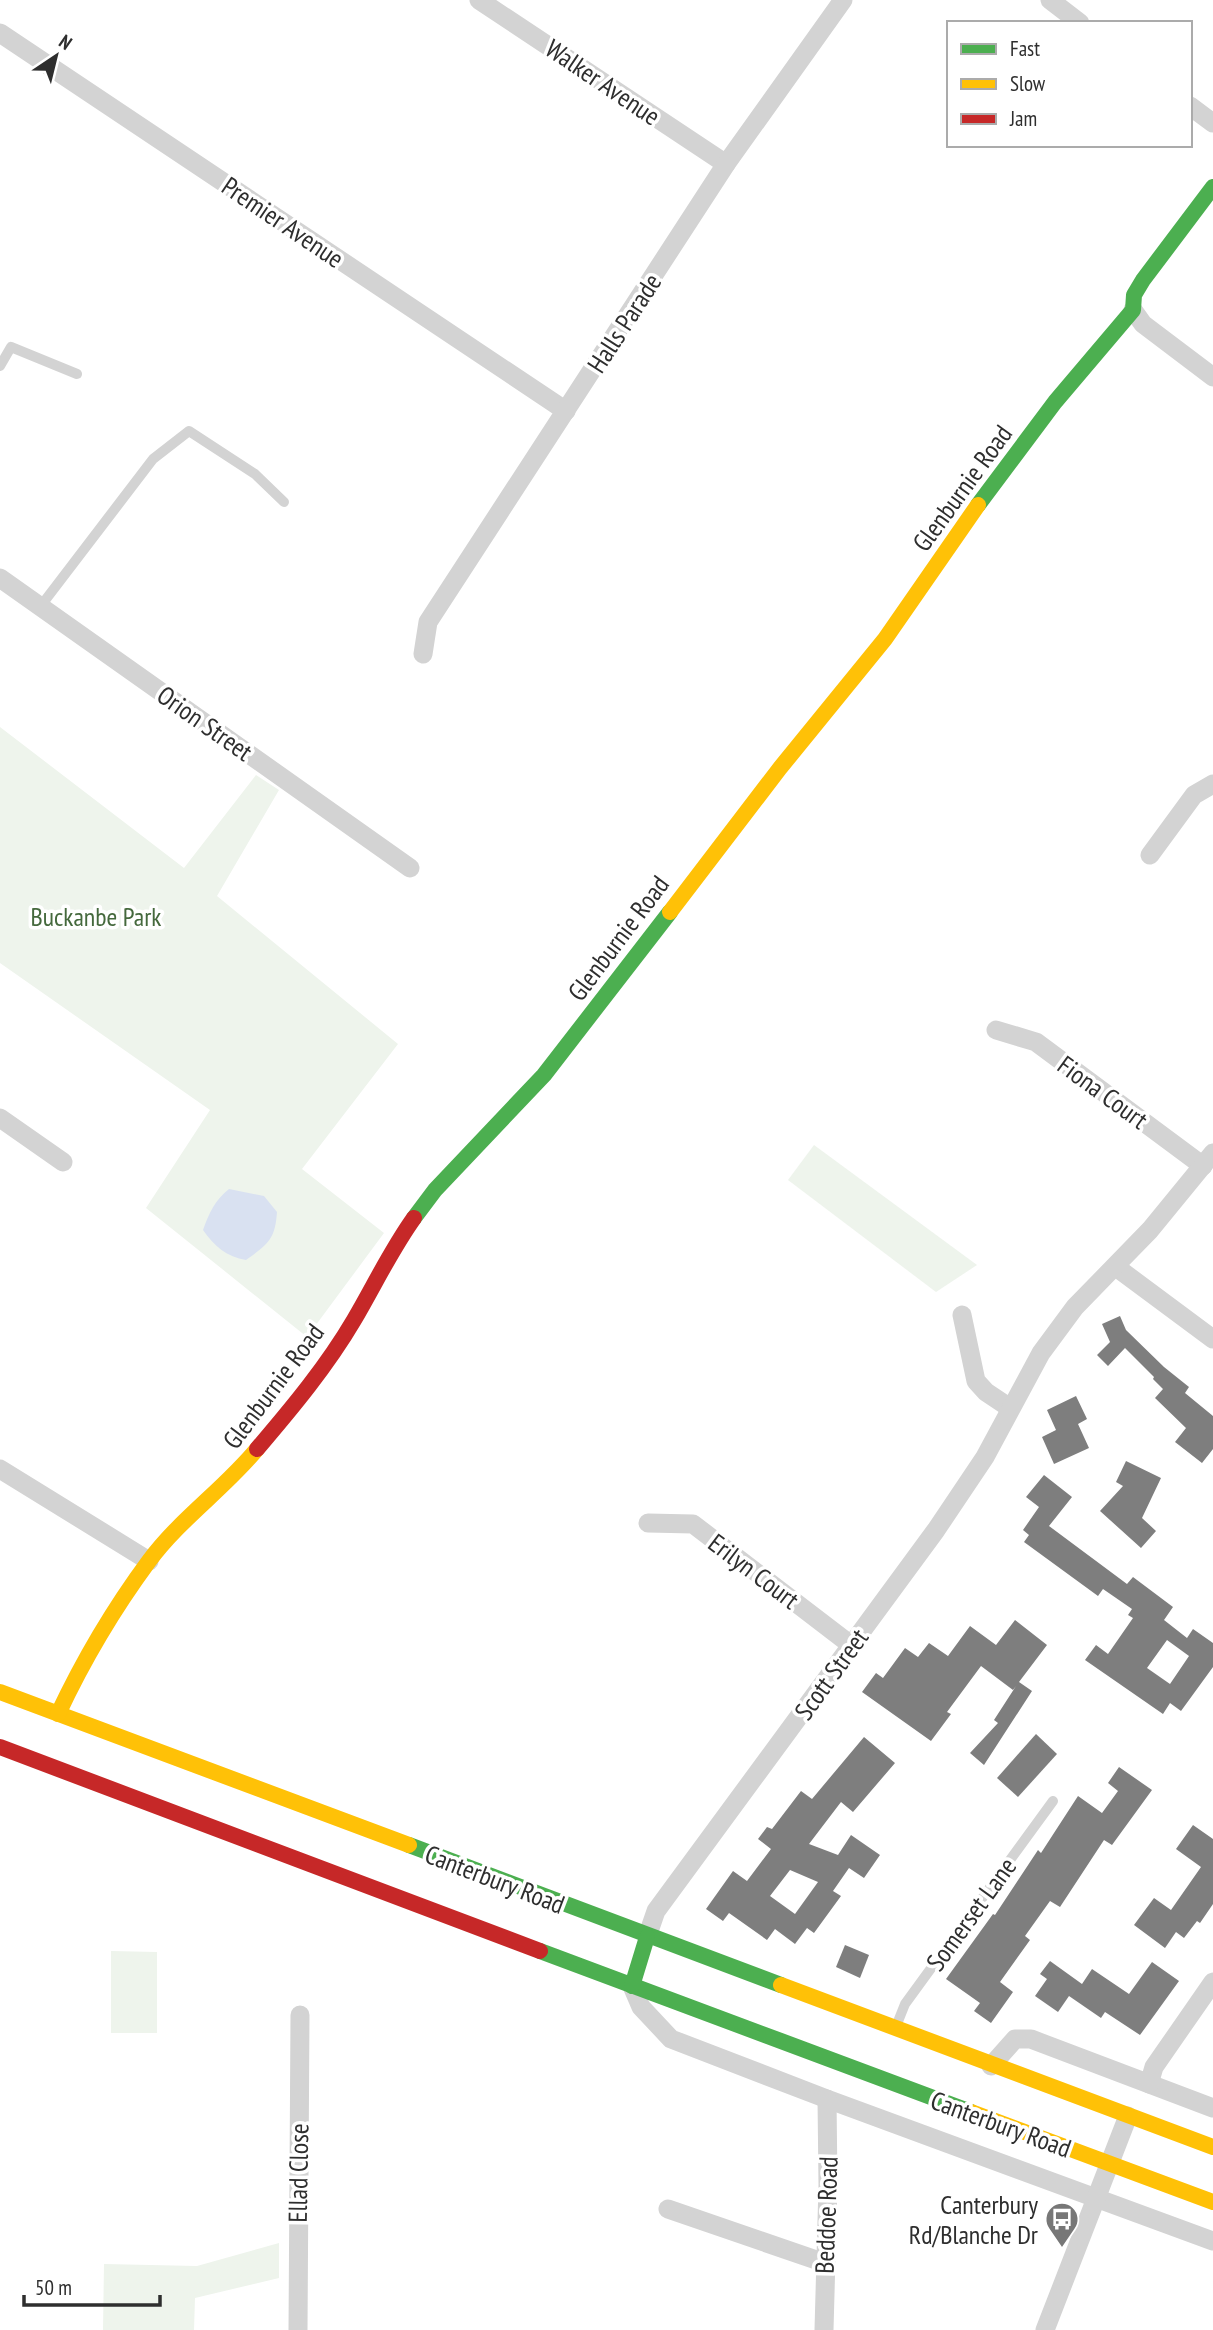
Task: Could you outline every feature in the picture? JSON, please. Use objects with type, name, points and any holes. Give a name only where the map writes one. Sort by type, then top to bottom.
[{"type":"main road","name":"Glenburnie Road","points":[[58,1714],[87,1658],[149,1561],[189,1516],[239,1471],[300,1398],[353,1322],[400,1238],[435,1190],[544,1075],[780,768],[885,639],[967,520],[1055,402],[1133,310],[1134,295],[1143,280],[1213,187]]},
{"type":"main road","name":"Canterbury Road","points":[[0,1692],[647,1937],[1213,2147]]},
{"type":"main road","name":"Canterbury Road","points":[[0,1747],[1213,2202]]},
{"type":"main road","points":[[632,1986],[647,1937]]},
{"type":"street","name":"Walker Avenue","points":[[479,0],[726,164]]},
{"type":"street","name":"Halls Parade","points":[[423,654],[428,622],[726,164],[843,0]]},
{"type":"street","points":[[1050,0],[1077,21]]},
{"type":"street","name":"Premier Avenue","points":[[0,33],[566,411]]},
{"type":"street","points":[[1192,107],[1213,123]]},
{"type":"street","points":[[1133,310],[1143,324],[1213,377]]},
{"type":"street","name":"Orion Street","points":[[0,578],[410,868]]},
{"type":"street","points":[[1150,855],[1194,795],[1213,784]]},
{"type":"street","name":"Fiona Court","points":[[996,1030],[1035,1042],[1208,1159]]},
{"type":"street","points":[[0,1118],[63,1162]]},
{"type":"street","name":"Scott Street","points":[[647,1937],[656,1911],[936,1530],[985,1458],[1041,1353],[1075,1307],[1167,1211],[1208,1159]]},
{"type":"street","points":[[1116,1267],[1213,1339]]},
{"type":"street","points":[[962,1315],[976,1381],[986,1392],[1010,1408]]},
{"type":"street","points":[[0,1469],[149,1561]]},
{"type":"street","name":"Erilyn Court","points":[[648,1522],[693,1524],[851,1646]]},
{"type":"street","points":[[1149,2084],[1154,2067],[1213,1982]]},
{"type":"street","name":"Canterbury Road","points":[[632,1986],[641,2007],[671,2039],[1213,2241]]},
{"type":"street","name":"Ellad Close","points":[[298,2330],[300,2015]]},
{"type":"street","name":"Canterbury Road","points":[[991,2066],[1015,2039],[1031,2039],[1213,2108]]},
{"type":"street","name":"Beddoe Road","points":[[824,2330],[828,2185],[827,2099]]},
{"type":"street","points":[[1045,2330],[1128,2116]]},
{"type":"street","points":[[668,2209],[825,2263]]},
{"type":"lane","points":[[0,366],[11,347],[77,374]]},
{"type":"lane","points":[[40,607],[153,459],[189,430],[255,474],[284,502]]},
{"type":"lane","name":"Somerset Lane","points":[[895,2030],[905,2004],[1053,1801]]},
{"type":"green space","name":"Buckanbe Park","points":[[0,727],[184,868],[256,775],[279,790],[217,896],[398,1044],[302,1169],[384,1233],[307,1337],[146,1208],[210,1110],[0,963]]},
{"type":"green space","points":[[814,1145],[977,1265],[936,1292],[788,1180]]},
{"type":"green space","points":[[111,1951],[157,1952],[157,2033],[111,2033]]},
{"type":"green space","points":[[279,2243],[279,2278],[195,2298],[194,2330],[103,2330],[104,2264],[197,2266]]},
{"type":"water","points":[[229,1189],[264,1196],[277,1212],[269,1240],[246,1260],[222,1250],[203,1230],[213,1207]]},
{"type":"building","points":[[1120,1316],[1126,1330],[1189,1387],[1185,1393],[1213,1416],[1213,1449],[1202,1463],[1175,1442],[1186,1428],[1155,1398],[1163,1389],[1154,1377],[1125,1348],[1108,1366],[1097,1355],[1110,1342],[1102,1324]]},
{"type":"building","points":[[1076,1396],[1087,1419],[1078,1424],[1089,1448],[1054,1464],[1042,1437],[1056,1430],[1047,1410]]},
{"type":"building","points":[[1126,1461],[1161,1478],[1142,1518],[1156,1531],[1141,1548],[1100,1511],[1123,1486],[1116,1482]]},
{"type":"building","points":[[1044,1475],[1072,1497],[1049,1526],[1127,1584],[1133,1577],[1173,1607],[1164,1620],[1187,1638],[1193,1629],[1213,1643],[1213,1667],[1181,1711],[1170,1703],[1163,1714],[1085,1660],[1096,1645],[1108,1654],[1133,1618],[1128,1615],[1132,1609],[1103,1589],[1098,1596],[1024,1542],[1029,1535],[1023,1530],[1039,1507],[1026,1497]],"holes":[[[1167,1640],[1189,1656],[1170,1684],[1147,1668]]]},
{"type":"building","points":[[1015,1620],[1047,1645],[1019,1682],[1032,1691],[984,1765],[970,1753],[998,1723],[994,1720],[1016,1686],[1013,1690],[981,1666],[947,1712],[951,1714],[931,1741],[862,1692],[876,1673],[883,1678],[905,1648],[918,1657],[929,1643],[948,1656],[970,1626],[996,1645]]},
{"type":"building","points":[[1036,1734],[1057,1754],[1018,1797],[997,1778]]},
{"type":"building","points":[[864,1737],[895,1763],[853,1812],[841,1802],[809,1844],[838,1855],[851,1835],[880,1855],[864,1878],[849,1868],[833,1891],[841,1896],[814,1933],[807,1928],[795,1944],[775,1929],[767,1940],[729,1913],[723,1921],[706,1909],[733,1871],[747,1881],[771,1849],[758,1839],[767,1827],[772,1829],[801,1791],[812,1799]],"holes":[[[790,1870],[818,1882],[795,1914],[770,1896]]]},
{"type":"building","points":[[1119,1767],[1152,1790],[1112,1845],[1104,1840],[1060,1907],[1050,1901],[1025,1936],[1030,1940],[1000,1982],[1013,1992],[991,2023],[974,2011],[980,2003],[946,1979],[993,1914],[995,1915],[1038,1850],[1041,1853],[1078,1796],[1102,1813],[1118,1791],[1108,1783]]},
{"type":"building","points":[[1193,1825],[1213,1839],[1213,1904],[1200,1923],[1197,1921],[1184,1938],[1176,1932],[1165,1948],[1134,1925],[1154,1898],[1171,1910],[1201,1867],[1176,1849]]},
{"type":"building","points":[[845,1945],[869,1955],[860,1978],[836,1967]]},
{"type":"building","points":[[1050,1961],[1082,1984],[1092,1969],[1129,1994],[1152,1962],[1179,1981],[1140,2035],[1105,2012],[1101,2018],[1069,1996],[1058,2012],[1035,1996],[1047,1979],[1040,1974]]},
{"type":"traffic: fast","points":[[978,505],[1055,402],[1133,310],[1134,295],[1143,280],[1213,187]]},
{"type":"traffic: fast","points":[[414,1218],[435,1190],[544,1075],[670,912]]},
{"type":"traffic: fast","points":[[409,1845],[781,1985]]},
{"type":"traffic: fast","points":[[632,1986],[647,1937]]},
{"type":"traffic: fast","points":[[540,1951],[971,2112]]},
{"type":"traffic: slow","points":[[670,912],[780,768],[885,639],[978,505]]},
{"type":"traffic: slow","points":[[58,1714],[100,1636],[149,1561],[174,1531],[257,1449]]},
{"type":"traffic: slow","points":[[0,1692],[409,1845]]},
{"type":"traffic: slow","points":[[781,1985],[1213,2147]]},
{"type":"traffic: slow","points":[[971,2112],[1213,2202]]},
{"type":"traffic: jam","points":[[257,1449],[332,1354],[414,1218]]},
{"type":"traffic: jam","points":[[0,1747],[540,1951]]},
{"type":"place","name":"Canterbury Rd/Blanche Dr","points":[[1062,2249]]}]
